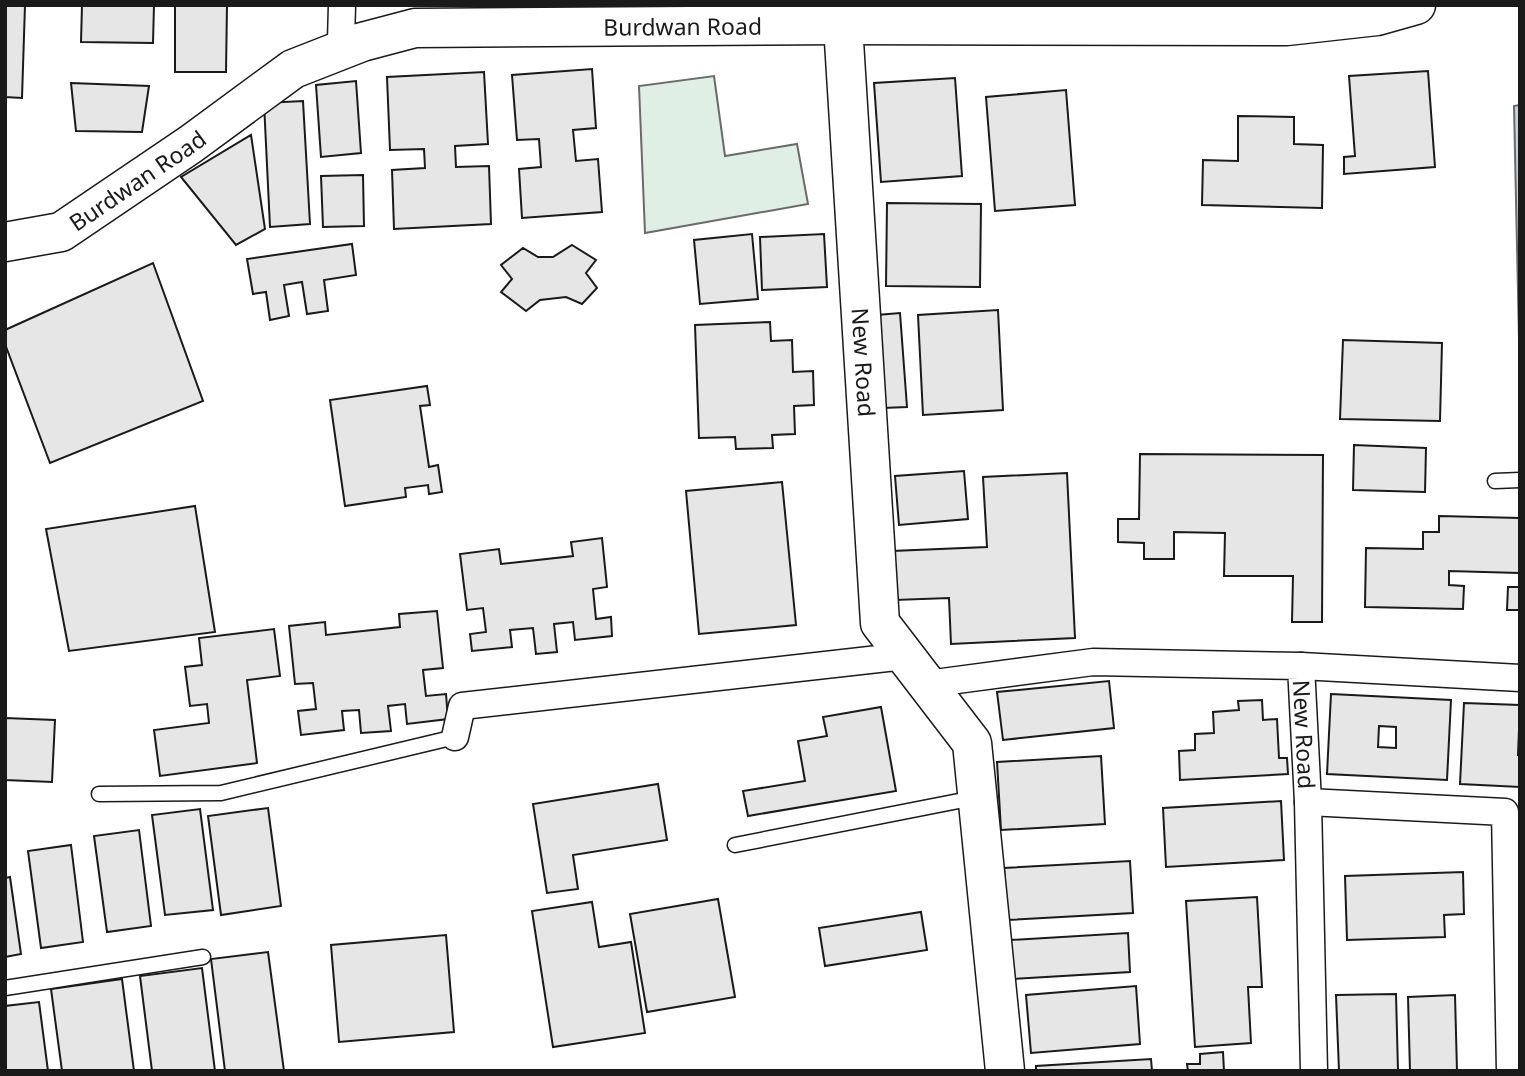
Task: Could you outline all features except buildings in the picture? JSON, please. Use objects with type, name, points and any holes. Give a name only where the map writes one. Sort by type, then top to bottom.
[{"type":"main road","name":"Burdwan Road","points":[[5,242],[61,232],[191,144],[293,69],[362,42],[415,28],[525,16],[585,22],[843,25],[928,15],[1287,26],[1377,16],[1416,5]]},
{"type":"main road","name":"New Road","points":[[843,25],[880,623],[972,743],[1005,1071]]},
{"type":"street","points":[[342,5],[341,41],[348,48]]},
{"type":"street","name":"New Road","points":[[916,670],[1093,662],[1301,666],[1308,802],[1314,1071]]},
{"type":"street","points":[[1301,666],[1520,678]]},
{"type":"street","points":[[455,737],[463,706],[916,670]]},
{"type":"street","name":"New Road","points":[[1308,802],[1505,812],[1510,1071]]},
{"type":"lane","points":[[1495,481],[1520,480]]},
{"type":"lane","points":[[99,794],[221,793],[455,737]]},
{"type":"lane","points":[[736,845],[978,798]]},
{"type":"lane","points":[[5,988],[203,957]]},
{"type":"green space","points":[[714,76],[725,156],[797,144],[808,204],[645,233],[639,86]]},
{"type":"shaded area","points":[[1520,105],[1520,386],[1514,106]]}]
